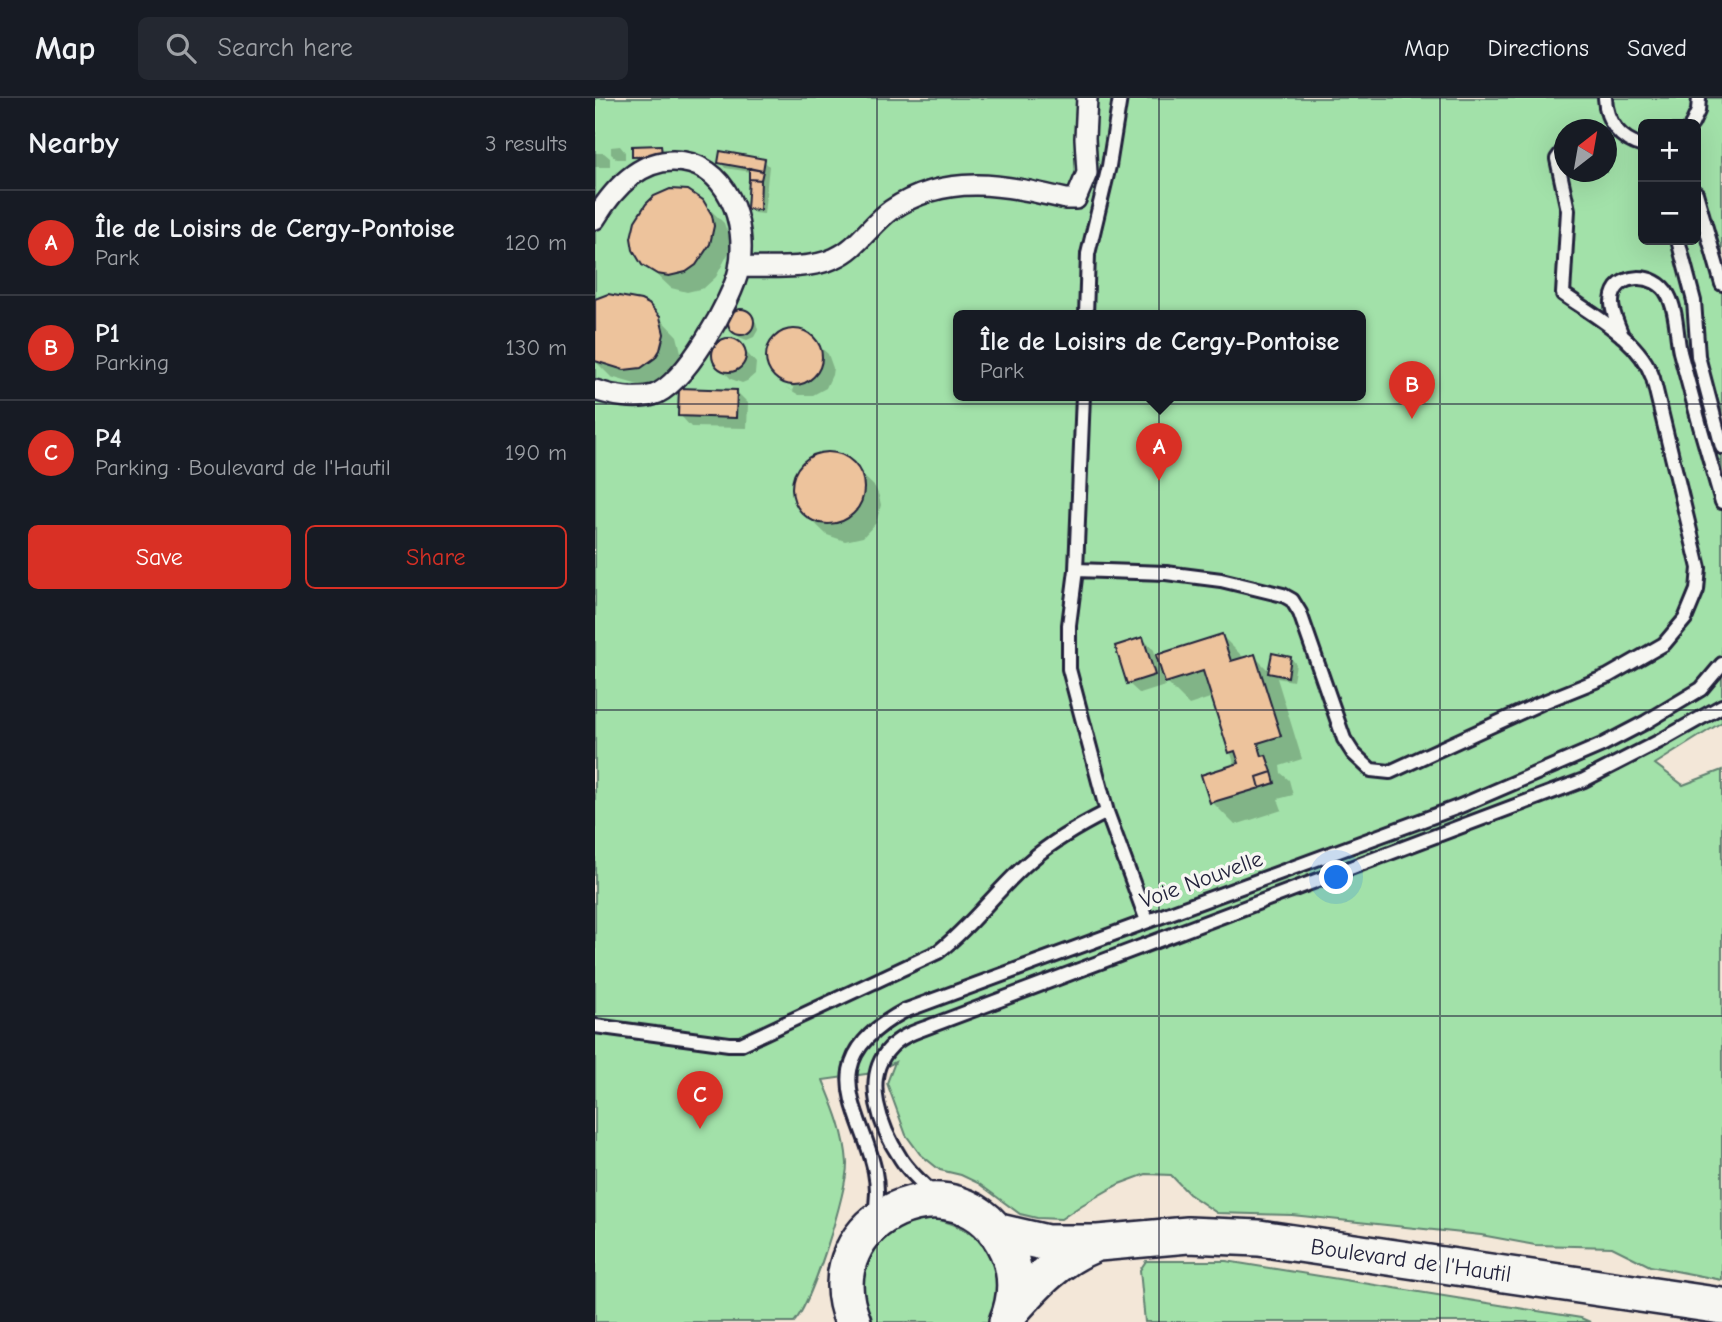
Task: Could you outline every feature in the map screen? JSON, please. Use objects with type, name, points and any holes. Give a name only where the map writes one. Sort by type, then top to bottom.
[{"type":"main road","points":[[826,1322],[845,1286],[851,1254],[869,1227],[881,1216],[911,1203],[943,1202],[972,1212],[995,1231],[1011,1261],[1015,1294],[1009,1316]]},
{"type":"main road","name":"Boulevard de l'Hautil","points":[[995,1231],[1034,1242],[1098,1242],[1188,1235],[1259,1238],[1722,1306]]},
{"type":"main road","name":"Boulevard de l'Hautil","points":[[1009,1316],[1053,1267],[1098,1242]]},
{"type":"main road","points":[[845,1286],[853,1322]]},
{"type":"street","points":[[740,267],[792,266],[834,259],[856,244],[890,211],[915,195],[941,187],[1002,185],[1076,199],[1087,173],[1087,98]]},
{"type":"street","points":[[595,219],[622,183],[639,172],[667,161],[689,163],[713,175],[730,196],[740,228],[740,267],[736,282],[692,360],[670,385],[654,394],[638,396],[619,396],[595,390]]},
{"type":"lane","points":[[1086,310],[1088,254],[1109,166],[1120,98]]},
{"type":"lane","points":[[1605,98],[1609,119],[1616,130],[1638,145]]},
{"type":"lane","points":[[1695,119],[1699,98]]},
{"type":"lane","points":[[1617,138],[1638,145]]},
{"type":"lane","points":[[1076,570],[1191,575],[1273,592],[1291,600],[1300,613],[1344,739],[1353,753],[1371,770],[1389,772],[1541,703],[1608,676],[1664,644],[1693,604],[1699,582],[1695,547],[1653,378],[1646,361],[1623,337],[1563,294],[1568,210],[1562,182]]},
{"type":"lane","points":[[1701,210],[1722,284]]},
{"type":"lane","points":[[1679,245],[1694,301],[1698,356],[1722,447]]},
{"type":"lane","points":[[1623,337],[1612,308],[1614,293],[1620,285],[1629,280],[1644,277],[1651,279],[1668,293],[1671,302],[1694,408],[1722,501]]},
{"type":"lane","points":[[1083,401],[1076,570],[1069,625],[1069,669],[1107,813],[1147,921]]},
{"type":"lane","name":"Voie Nouvelle","points":[[869,1227],[876,1208],[877,1187],[848,1081],[855,1056],[871,1033],[904,1010],[1458,807],[1602,745],[1685,701],[1700,689],[1722,664]]},
{"type":"lane","name":"Voie Nouvelle","points":[[943,1202],[902,1161],[892,1143],[878,1104],[876,1071],[884,1056],[898,1040],[1584,780],[1722,706]]},
{"type":"lane","points":[[595,1026],[741,1044],[938,952],[954,939],[1028,862],[1057,839],[1107,813]]},
{"type":"green space","points":[[595,98],[1722,98],[1722,722],[1655,764],[1683,785],[1722,770],[1722,1280],[1650,1266],[1612,1247],[1535,1245],[1481,1235],[1292,1215],[1217,1213],[1189,1194],[1171,1175],[1146,1174],[1119,1184],[1061,1219],[1020,1214],[978,1183],[940,1170],[920,1154],[906,1135],[887,1083],[895,1062],[873,1073],[823,1080],[844,1141],[846,1177],[819,1270],[794,1322],[595,1322]]},
{"type":"green space","points":[[935,1219],[969,1232],[991,1256],[997,1271],[998,1287],[996,1304],[988,1322],[873,1322],[864,1296],[864,1282],[872,1255],[890,1233],[902,1226]]},
{"type":"green space","points":[[1146,1261],[1226,1261],[1581,1318],[1590,1322],[1145,1322],[1140,1270]]},
{"type":"building","points":[[661,145],[662,156],[632,157],[632,146]]},
{"type":"building","points":[[720,151],[765,159],[763,171],[718,163]]},
{"type":"building","points":[[749,168],[763,171],[761,180],[749,179]]},
{"type":"building","points":[[749,179],[761,180],[760,210],[747,209]]},
{"type":"building","points":[[670,189],[688,190],[703,200],[712,215],[714,226],[710,244],[696,265],[686,272],[669,276],[657,274],[642,265],[633,250],[631,238],[635,221],[646,204],[654,196]]},
{"type":"building","points":[[608,294],[641,300],[649,304],[660,317],[664,334],[660,350],[655,358],[641,368],[624,370],[595,361],[595,299]]},
{"type":"building","points":[[741,309],[750,313],[754,322],[750,331],[741,335],[732,331],[728,322],[732,313]]},
{"type":"building","points":[[789,329],[799,329],[814,337],[820,346],[820,368],[814,377],[799,385],[789,385],[771,373],[766,362],[766,352],[778,334]]},
{"type":"building","points":[[729,338],[741,343],[746,355],[741,367],[729,372],[717,367],[712,355],[717,343]]},
{"type":"building","points":[[679,388],[737,390],[736,418],[678,416]]},
{"type":"building","points":[[835,452],[854,462],[862,474],[862,502],[854,514],[842,522],[821,524],[802,514],[794,502],[792,481],[802,462],[814,454]]},
{"type":"building","points":[[1222,634],[1231,661],[1255,654],[1281,736],[1258,743],[1272,772],[1257,777],[1260,788],[1210,803],[1201,775],[1239,763],[1235,751],[1229,753],[1203,671],[1165,683],[1156,655]]},
{"type":"building","points":[[1143,637],[1155,675],[1127,684],[1115,646]]},
{"type":"building","points":[[1272,653],[1291,657],[1288,677],[1268,673]]},
{"type":"building","points":[[1272,772],[1275,783],[1260,788],[1257,777]]},
{"type":"place","name":"P1","points":[[1412,419]]},
{"type":"place","name":"Île de Loisirs de Cergy-Pontoise","points":[[1159,481]]},
{"type":"place","name":"P4","points":[[700,1129]]}]
